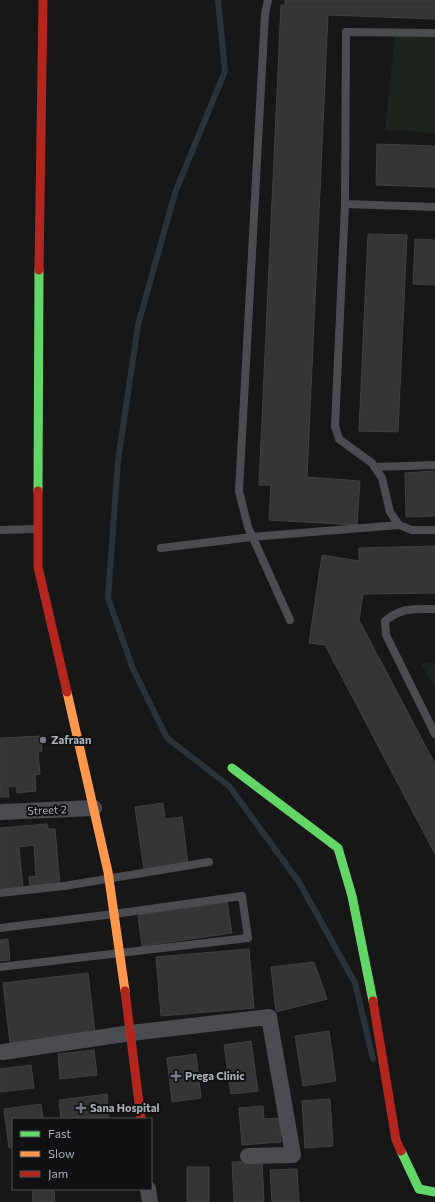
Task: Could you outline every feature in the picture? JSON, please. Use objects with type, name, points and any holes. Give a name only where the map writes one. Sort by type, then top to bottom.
[{"type":"street","points":[[43,0],[39,222],[38,567],[109,879],[131,1033],[141,1118]]},
{"type":"street","points":[[232,768],[338,848],[352,896],[380,1033],[396,1140],[419,1189],[435,1192]]},
{"type":"street","name":"Street 2","points":[[0,812],[94,808]]},
{"type":"street","points":[[3,1052],[131,1033],[269,1017],[292,1155],[248,1156]]},
{"type":"street","points":[[148,1190],[150,1202]]},
{"type":"lane","points":[[268,0],[265,22],[239,491],[248,527],[290,620]]},
{"type":"lane","points":[[399,525],[390,512],[382,478],[375,467],[372,463],[340,439],[335,426],[345,204],[346,32],[435,33]]},
{"type":"lane","points":[[345,204],[435,207]]},
{"type":"lane","points":[[375,467],[435,465]]},
{"type":"lane","points":[[161,548],[252,537],[399,525],[412,530],[435,530]]},
{"type":"lane","points":[[0,530],[38,529]]},
{"type":"lane","points":[[435,609],[411,609],[395,613],[385,621],[386,635],[435,734]]},
{"type":"lane","points":[[0,892],[109,879],[209,862]]},
{"type":"lane","points":[[0,928],[242,896],[248,938],[0,967]]},
{"type":"shaded area","points":[[395,35],[435,37],[435,133],[385,130]]},
{"type":"shaded area","points":[[421,663],[435,663],[435,689]]},
{"type":"building","points":[[285,0],[435,0],[435,19],[328,15],[307,477],[360,481],[357,525],[269,520],[271,485],[259,485],[281,5],[285,5]]},
{"type":"building","points":[[377,144],[435,146],[435,187],[376,185]]},
{"type":"building","points":[[368,234],[407,235],[398,432],[359,431]]},
{"type":"building","points":[[415,239],[435,240],[435,285],[413,284]]},
{"type":"building","points":[[434,471],[435,516],[406,517],[405,473]]},
{"type":"building","points":[[435,546],[435,593],[363,594],[359,620],[435,764],[435,854],[325,645],[309,643],[322,555],[359,561],[359,548]]},
{"type":"building","points":[[41,736],[42,751],[38,752],[40,774],[35,775],[36,791],[17,793],[16,786],[8,787],[9,797],[0,797],[0,738]]},
{"type":"building","points":[[163,803],[165,819],[182,817],[188,863],[144,870],[135,807]]},
{"type":"building","points":[[47,824],[48,829],[55,829],[60,885],[30,887],[29,877],[36,876],[34,845],[19,847],[23,888],[0,890],[0,828]]},
{"type":"building","points":[[227,902],[232,933],[142,946],[138,915]]},
{"type":"building","points":[[8,939],[10,960],[0,961],[0,940]]},
{"type":"building","points":[[249,949],[254,1008],[161,1016],[156,957]]},
{"type":"building","points":[[314,962],[327,999],[276,1012],[271,967]]},
{"type":"building","points":[[88,973],[95,1033],[10,1043],[3,983]]},
{"type":"building","points":[[329,1031],[336,1081],[303,1086],[295,1036]]},
{"type":"building","points":[[251,1041],[258,1091],[231,1094],[224,1045]]},
{"type":"building","points":[[94,1050],[97,1075],[60,1079],[58,1054]]},
{"type":"building","points":[[196,1054],[201,1098],[172,1102],[167,1058]]},
{"type":"building","points":[[31,1065],[34,1088],[0,1092],[0,1069]]},
{"type":"building","points":[[107,1094],[109,1118],[61,1118],[59,1100]]},
{"type":"building","points":[[330,1099],[333,1146],[305,1148],[302,1101]]},
{"type":"building","points":[[41,1104],[43,1118],[12,1118],[12,1148],[9,1148],[4,1109]]},
{"type":"building","points":[[263,1106],[264,1119],[279,1118],[281,1142],[242,1145],[239,1108]]},
{"type":"building","points":[[262,1161],[264,1201],[234,1202],[232,1162]]},
{"type":"building","points":[[187,1167],[209,1167],[209,1202],[187,1202]]},
{"type":"building","points":[[297,1169],[299,1202],[272,1202],[270,1170]]},
{"type":"building","points":[[32,1190],[54,1190],[55,1202],[33,1202]]},
{"type":"waterway","points":[[218,0],[225,71],[175,193],[138,325],[118,461],[108,598],[133,669],[167,738],[229,786],[299,882],[355,983],[373,1059]]},
{"type":"traffic: fast","points":[[38,491],[39,270]]},
{"type":"traffic: fast","points":[[232,768],[338,848],[352,896],[373,1001]]},
{"type":"traffic: fast","points":[[401,1151],[419,1189],[435,1192]]},
{"type":"traffic: slow","points":[[67,692],[108,872],[125,991]]},
{"type":"traffic: jam","points":[[39,270],[43,0]]},
{"type":"traffic: jam","points":[[38,491],[38,567],[67,692]]},
{"type":"traffic: jam","points":[[125,991],[141,1118]]},
{"type":"traffic: jam","points":[[373,1001],[396,1140],[401,1151]]},
{"type":"place","name":"Zafraan","points":[[43,740]]},
{"type":"place","name":"Prega Clinic","points":[[176,1076]]},
{"type":"place","name":"Sana Hospital","points":[[81,1108]]}]
